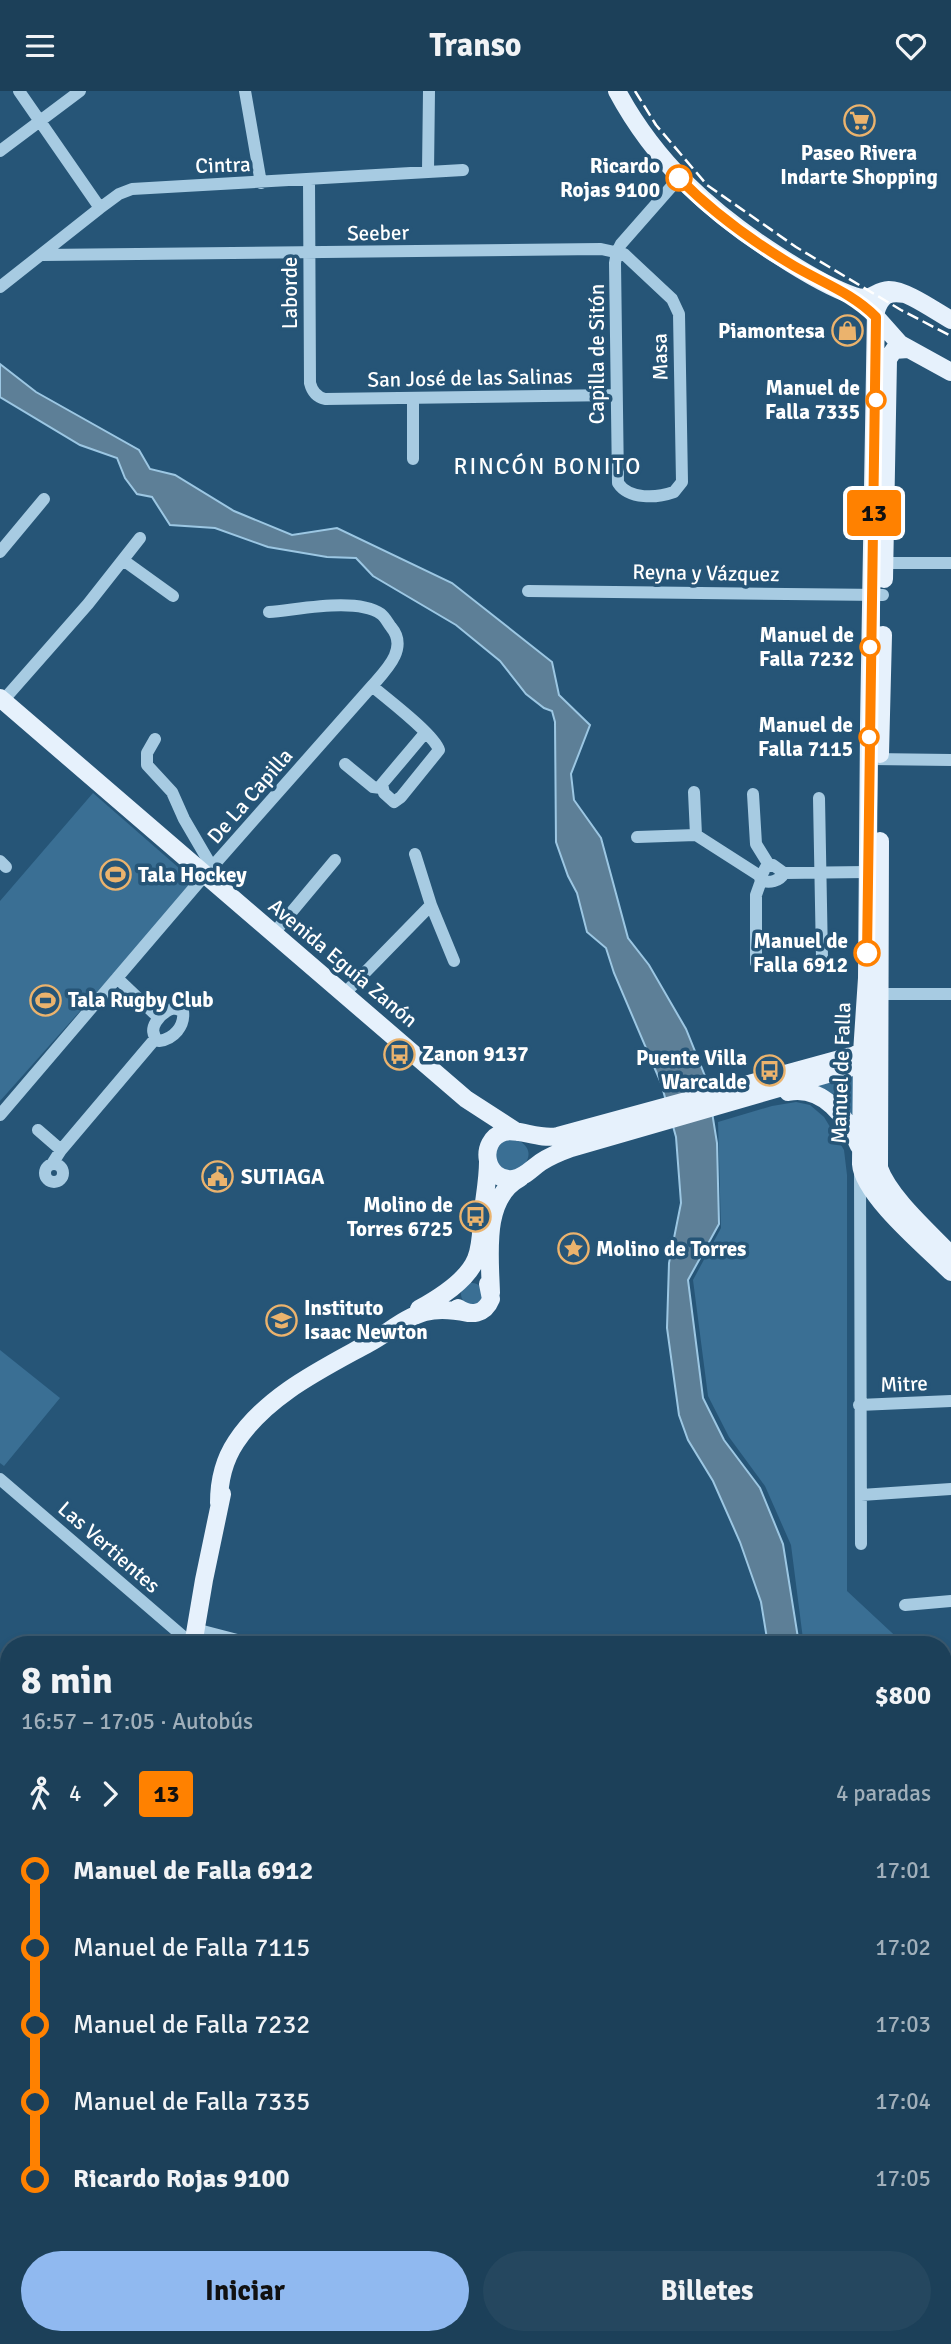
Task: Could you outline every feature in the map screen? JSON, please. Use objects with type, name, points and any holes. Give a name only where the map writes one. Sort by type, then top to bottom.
[{"type":"main road","points":[[617,91],[644,134],[679,178],[706,204],[756,242],[811,275],[848,293],[865,298],[887,290],[904,294],[951,320]]},
{"type":"main road","points":[[848,293],[908,349],[951,372]]},
{"type":"main road","points":[[876,317],[877,308],[884,296],[904,294]]},
{"type":"main road","name":"Manuel de Falla","points":[[876,317],[879,563]]},
{"type":"main road","name":"Manuel de Falla","points":[[880,1173],[877,1155],[879,998],[874,759],[877,594],[888,359],[894,351],[908,349]]},
{"type":"main road","name":"Avenida Eguía Zanón","points":[[1,701],[209,871],[274,933],[466,1099],[519,1133]]},
{"type":"main road","name":"Manuel de Falla","points":[[873,1192],[862,1174],[860,1154],[867,978],[867,872],[874,759]]},
{"type":"main road","points":[[879,998],[865,1058],[872,1164],[894,1195],[951,1258]]},
{"type":"main road","points":[[356,1349],[365,1341],[431,1303],[458,1281],[474,1262],[479,1249],[489,1145],[497,1136],[509,1131],[552,1137],[626,1125],[865,1058]]},
{"type":"main road","points":[[733,1097],[754,1101],[799,1090],[812,1091],[826,1100],[843,1118],[860,1154]]},
{"type":"main road","name":"Avenida Eguía Zanón","points":[[466,1099],[485,1129],[487,1157]]},
{"type":"main road","points":[[195,1636],[219,1503],[219,1488],[225,1465],[237,1440],[269,1406],[297,1386],[419,1314],[442,1310],[468,1313],[485,1309],[491,1293],[495,1205],[506,1188],[563,1151],[626,1125]]},
{"type":"main road","points":[[487,1157],[492,1171],[501,1177],[511,1179],[526,1173],[535,1160],[534,1148],[529,1139],[519,1133]]},
{"type":"main road","points":[[873,1192],[930,1253],[951,1258]]},
{"type":"main road","points":[[468,1313],[455,1304],[453,1293],[458,1281],[471,1275],[483,1278],[491,1293]]},
{"type":"street","points":[[19,91],[100,208]]},
{"type":"street","points":[[0,151],[80,91]]},
{"type":"street","points":[[245,91],[261,183]]},
{"type":"street","points":[[428,171],[429,91]]},
{"type":"street","name":"Cintra","points":[[0,287],[100,208],[131,189],[463,170]]},
{"type":"street","points":[[617,252],[679,178]]},
{"type":"street","name":"Laborde","points":[[309,180],[310,383],[315,394],[325,399]]},
{"type":"street","name":"Seeber","points":[[42,255],[601,249],[617,252]]},
{"type":"street","name":"Capilla de Sitón","points":[[617,252],[617,475],[622,489],[629,493]]},
{"type":"street","name":"Masa","points":[[617,252],[630,258],[672,299],[679,314],[682,476],[674,492],[661,495],[629,493]]},
{"type":"street","name":"San José de las Salinas","points":[[325,399],[616,395]]},
{"type":"street","points":[[413,398],[413,459]]},
{"type":"street","points":[[0,552],[44,499]]},
{"type":"street","points":[[1,701],[88,604],[140,538]]},
{"type":"street","points":[[123,560],[173,596]]},
{"type":"street","points":[[879,563],[951,563]]},
{"type":"street","name":"Reyna y Vázquez","points":[[528,591],[877,594]]},
{"type":"street","name":"De La Capilla","points":[[0,1115],[372,686],[396,654],[399,642],[396,632],[381,615],[367,609],[345,605],[269,612]]},
{"type":"street","points":[[372,686],[438,745],[439,750],[401,797],[394,801],[387,798],[381,788]]},
{"type":"street","points":[[381,788],[425,733]]},
{"type":"street","points":[[155,739],[147,753],[147,765],[172,792],[209,871]]},
{"type":"street","points":[[874,759],[951,760]]},
{"type":"street","points":[[345,764],[373,787],[381,788]]},
{"type":"street","points":[[694,792],[696,835]]},
{"type":"street","points":[[753,794],[756,843],[769,865]]},
{"type":"street","points":[[819,798],[822,958]]},
{"type":"street","points":[[637,837],[696,835],[768,883],[784,873]]},
{"type":"street","points":[[415,854],[431,905],[454,961]]},
{"type":"street","points":[[274,933],[335,860]]},
{"type":"street","points":[[769,865],[776,866],[784,873],[867,872]]},
{"type":"street","points":[[756,963],[755,895],[769,865]]},
{"type":"street","points":[[344,994],[431,905]]},
{"type":"street","points":[[117,978],[159,1018]]},
{"type":"street","points":[[879,998],[951,994]]},
{"type":"street","points":[[174,1007],[179,1008],[184,1015],[181,1026],[165,1041],[155,1039],[153,1031],[159,1018],[174,1007]]},
{"type":"street","points":[[52,1164],[155,1039]]},
{"type":"street","points":[[38,1130],[61,1150]]},
{"type":"street","name":"Manuel de Falla","points":[[860,1154],[861,1544]]},
{"type":"street","points":[[859,1205],[873,1192]]},
{"type":"street","name":"Mitre","points":[[859,1405],[951,1401]]},
{"type":"street","name":"Las Vertientes","points":[[0,1479],[189,1636]]},
{"type":"street","points":[[861,1495],[951,1489]]},
{"type":"street","points":[[905,1605],[951,1601]]},
{"type":"shaded area","points":[[0,364],[36,392],[139,450],[150,469],[175,475],[234,511],[292,535],[337,528],[452,583],[552,662],[559,695],[590,725],[571,774],[574,800],[601,838],[628,938],[649,965],[686,1029],[707,1081],[717,1143],[719,1224],[688,1280],[703,1398],[724,1440],[760,1488],[783,1544],[798,1636],[767,1636],[761,1602],[740,1542],[713,1481],[688,1440],[679,1415],[667,1328],[669,1263],[681,1203],[676,1137],[661,1083],[606,948],[587,932],[577,893],[556,842],[555,722],[552,711],[526,694],[500,661],[456,625],[373,576],[356,558],[327,557],[268,547],[215,528],[170,525],[152,497],[137,494],[125,478],[117,458],[80,445],[0,397]]},
{"type":"shaded area","name":"Tala Rugby Club","points":[[93,793],[195,882],[0,1101],[0,901]]},
{"type":"shaded area","points":[[855,1070],[856,1129],[813,1085]]},
{"type":"shaded area","points":[[796,1102],[810,1105],[824,1117],[844,1150],[847,1175],[847,1591],[895,1636],[803,1636],[791,1545],[765,1486],[729,1437],[708,1396],[693,1280],[721,1228],[718,1122]]},
{"type":"shaded area","points":[[504,1140],[518,1140],[528,1151],[525,1164],[518,1172],[499,1169],[494,1153]]},
{"type":"shaded area","points":[[468,1283],[476,1283],[483,1290],[483,1298],[476,1305],[468,1305],[461,1298],[461,1290]]},
{"type":"shaded area","points":[[0,1350],[60,1398],[4,1466],[0,1463]]},
{"type":"railway","points":[[635,91],[656,125],[707,185],[796,247],[901,310],[951,336]]},
{"type":"bus line","name":"13","points":[[679,178],[738,230],[793,265],[848,293],[876,317],[867,953]]},
{"type":"place","name":"Paseo Rivera Indarte Shopping","points":[[859,121]]},
{"type":"place","name":"Ricardo Rojas 9100","points":[[679,178]]},
{"type":"place","name":"Piamontesa","points":[[848,331]]},
{"type":"place","name":"Manuel de Falla 7335","points":[[876,400]]},
{"type":"place","name":"Manuel de Falla 7232","points":[[870,647]]},
{"type":"place","name":"Manuel de Falla 7115","points":[[869,737]]},
{"type":"place","name":"Tala Hockey","points":[[115,875]]},
{"type":"place","name":"Manuel de Falla 6912","points":[[867,953]]},
{"type":"place","name":"Tala Rugby Club","points":[[45,1000]]},
{"type":"place","name":"Zanon 9137","points":[[399,1054]]},
{"type":"place","name":"Puente Villa Warcalde","points":[[770,1070]]},
{"type":"place","name":"SUTIAGA","points":[[218,1177]]},
{"type":"place","name":"Molino de Torres 6725","points":[[476,1217]]},
{"type":"place","name":"Molino de Torres","points":[[573,1249]]},
{"type":"place","name":"Instituto Isaac Newton","points":[[281,1320]]},
{"type":"district","name":"RINCÓN BONITO","points":[[548,466]]}]
